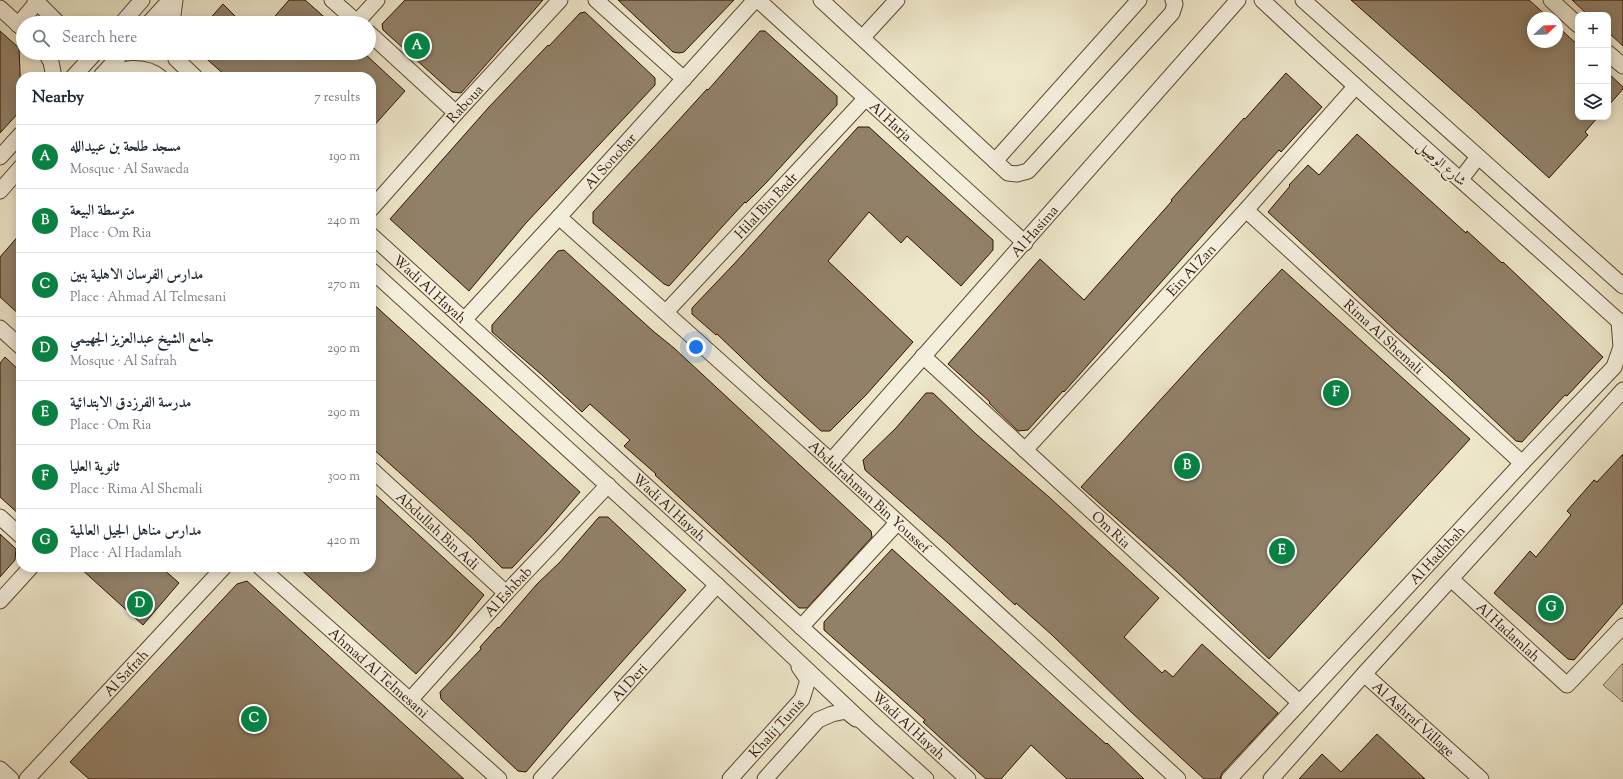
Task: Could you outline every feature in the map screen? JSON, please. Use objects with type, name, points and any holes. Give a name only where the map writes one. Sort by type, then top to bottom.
[{"type":"street","points":[[128,16],[142,0]]},
{"type":"street","points":[[155,16],[170,0]]},
{"type":"street","points":[[173,16],[175,0]]},
{"type":"street","points":[[332,0],[350,16]]},
{"type":"street","points":[[362,16],[376,0]]},
{"type":"street","name":"Raboua","points":[[376,203],[456,113],[560,0]]},
{"type":"street","points":[[596,0],[684,79]]},
{"type":"street","name":"Al Sonobar","points":[[464,320],[757,0]]},
{"type":"street","name":"Al Harja","points":[[757,0],[1025,243]]},
{"type":"street","points":[[821,0],[863,37],[1008,173],[1017,174],[1028,170],[1172,13],[1175,4],[1174,0]]},
{"type":"street","points":[[863,37],[897,0]]},
{"type":"street","points":[[995,160],[1139,0]]},
{"type":"street","name":"Al Hasima","points":[[831,461],[1238,0]]},
{"type":"street","name":"شارع الوصيل","points":[[1262,0],[1355,87],[1461,179],[1621,323]]},
{"type":"street","name":"شارع الوصيل","points":[[1303,0],[1623,286]]},
{"type":"street","points":[[1550,0],[1575,22]]},
{"type":"street","points":[[27,16],[36,1],[51,16]]},
{"type":"street","points":[[0,8],[16,22]]},
{"type":"street","points":[[376,39],[456,113]]},
{"type":"street","points":[[1611,56],[1623,66]]},
{"type":"street","points":[[49,60],[52,72]]},
{"type":"street","points":[[77,72],[88,60]]},
{"type":"street","points":[[105,72],[116,60]]},
{"type":"street","points":[[176,60],[189,72]]},
{"type":"street","points":[[112,72],[122,68],[137,68],[154,72]]},
{"type":"street","name":"Ein Al Zan","points":[[1025,450],[1246,210],[1355,87]]},
{"type":"street","name":"Hilal Bin Badr","points":[[666,312],[865,99]]},
{"type":"street","points":[[0,158],[16,140]]},
{"type":"street","points":[[1461,179],[1478,157]]},
{"type":"street","points":[[0,191],[16,173]]},
{"type":"street","name":"Rima Al Shemali","points":[[1246,210],[1522,463]]},
{"type":"street","name":"Abdulrahman Bin Youssef","points":[[559,217],[831,461],[1178,779]]},
{"type":"street","name":"Wadi Al Hayah","points":[[376,240],[968,779]]},
{"type":"street","name":"Wadi Al Hayah","points":[[376,275],[608,485],[869,728],[926,779]]},
{"type":"street","name":"Al Hadhbah","points":[[1229,779],[1522,463],[1614,367],[1621,347],[1621,323]]},
{"type":"street","points":[[0,328],[16,342]]},
{"type":"street","name":"Om Ria","points":[[923,356],[1299,702]]},
{"type":"street","name":"Al Hadhbah","points":[[1270,779],[1623,390]]},
{"type":"street","points":[[1575,408],[1591,424]]},
{"type":"street","name":"Abdullah Bin Adi","points":[[376,473],[506,593]]},
{"type":"street","name":"Al Eshbab","points":[[410,700],[506,593],[608,485]]},
{"type":"street","points":[[0,517],[16,531]]},
{"type":"street","points":[[801,627],[897,523]]},
{"type":"street","points":[[0,601],[26,572]]},
{"type":"street","name":"Al Safrah","points":[[27,779],[219,572]]},
{"type":"street","name":"Ahmad Al Telmesani","points":[[266,572],[499,779]]},
{"type":"street","name":"Al Hadamlah","points":[[1451,579],[1567,685],[1623,626]]},
{"type":"street","name":"Al Deri","points":[[541,779],[717,585]]},
{"type":"street","name":"Khalij Tunis","points":[[730,779],[802,700],[808,680],[788,651]]},
{"type":"street","name":"Al Ashraf Village","points":[[1364,674],[1481,779]]},
{"type":"street","name":"Khalij Tunis","points":[[765,779],[818,720],[832,714],[846,711],[869,728]]},
{"type":"street","points":[[0,769],[11,779]]},
{"type":"shaded area","points":[[1623,663],[1623,702],[1603,685]]},
{"type":"building","points":[[289,0],[305,0],[323,16],[275,16]]},
{"type":"building","points":[[405,0],[543,0],[461,93],[452,92],[383,30],[382,24]]},
{"type":"building","points":[[618,0],[734,0],[684,52],[679,53],[673,52]]},
{"type":"building","points":[[1351,0],[1529,0],[1542,12],[1527,12],[1527,48],[1563,48],[1563,31],[1575,42],[1575,120],[1595,120],[1585,132],[1588,135],[1549,178]]},
{"type":"building","points":[[1572,0],[1623,0],[1623,46],[1611,35],[1611,12],[1585,12]]},
{"type":"building","points":[[223,4],[235,16],[212,16]]},
{"type":"building","points":[[585,12],[655,78],[655,85],[526,223],[469,291],[390,219],[489,107],[580,13]]},
{"type":"building","points":[[0,31],[16,45],[16,60],[20,60],[20,72],[16,72],[16,115],[0,133]]},
{"type":"building","points":[[760,31],[765,31],[837,96],[837,105],[766,183],[746,203],[745,202],[669,286],[664,284],[593,223],[593,212],[707,89],[708,90]]},
{"type":"building","points":[[208,60],[372,60],[405,91],[376,123],[376,72],[221,72]]},
{"type":"building","points":[[1286,73],[1322,107],[1281,152],[1279,150],[1064,392],[1063,391],[1028,430],[1018,431],[989,403],[990,402],[948,364],[1040,259],[1084,300],[1172,201],[1171,200]]},
{"type":"building","points":[[1611,76],[1623,87],[1623,89],[1611,103]]},
{"type":"building","points":[[858,127],[869,127],[993,240],[993,250],[961,286],[907,236],[901,243],[869,212],[828,261],[913,342],[866,395],[830,431],[821,431],[717,334],[716,335],[692,314],[692,308],[734,264]]},
{"type":"building","points":[[1357,134],[1466,233],[1467,231],[1502,263],[1503,262],[1603,357],[1567,396],[1565,395],[1522,442],[1516,441],[1268,212],[1290,186],[1289,185],[1308,165],[1319,175]]},
{"type":"building","points":[[16,239],[16,311],[0,297],[0,257]]},
{"type":"building","points":[[564,250],[653,331],[674,348],[871,531],[872,537],[807,608],[799,608],[624,446],[630,440],[590,404],[582,412],[492,332],[492,325],[558,251]]},
{"type":"building","points":[[1282,269],[1470,439],[1269,659],[1177,572],[1081,487]]},
{"type":"building","points":[[376,307],[580,492],[545,533],[512,568],[502,568],[471,537],[376,452]]},
{"type":"building","points":[[5,357],[16,367],[16,511],[0,497],[0,363]]},
{"type":"building","points":[[926,393],[933,393],[976,434],[1049,497],[1159,598],[1124,637],[1162,673],[1165,670],[1173,677],[1202,644],[1278,713],[1222,773],[1220,779],[1204,779],[1130,711],[1052,635],[1016,603],[1015,605],[948,543],[865,470],[863,460],[896,428]]},
{"type":"building","points":[[1623,454],[1623,603],[1574,660],[1568,659],[1494,593],[1530,551],[1536,557],[1571,515],[1567,511],[1594,480],[1597,482]]},
{"type":"building","points":[[376,496],[484,595],[451,636],[416,674],[304,572],[376,572]]},
{"type":"building","points":[[599,517],[608,517],[686,590],[570,720],[526,772],[518,771],[441,699],[440,692],[481,649],[480,647],[498,627],[499,628],[537,584],[560,562]]},
{"type":"building","points":[[0,534],[16,549],[15,560],[0,577]]},
{"type":"building","points":[[892,549],[1086,726],[1106,744],[1107,743],[1144,779],[1067,779],[1031,745],[1001,779],[986,779],[958,754],[923,722],[925,720],[824,630],[824,622]]},
{"type":"building","points":[[85,572],[167,572],[179,583],[143,625]]},
{"type":"building","points":[[247,581],[464,779],[89,779],[70,762],[237,584]]},
{"type":"building","points":[[1377,734],[1425,779],[1299,779],[1322,754],[1341,772]]},
{"type":"place","name":"مسجد طلحة بن عبيدالله","points":[[417,46]]},
{"type":"place","name":"ثانوية العليا","points":[[1336,393]]},
{"type":"place","name":"متوسطة البيعة","points":[[1187,466]]},
{"type":"place","name":"مدرسة الفرزدق الابتدائية","points":[[1282,551]]},
{"type":"place","name":"جامع الشيخ عبدالعزيز الجهيمي","points":[[140,604]]},
{"type":"place","name":"مدارس مناهل الجيل العالمية","points":[[1551,608]]},
{"type":"place","name":"مدارس الفرسان الاهلية بنين","points":[[254,719]]}]
